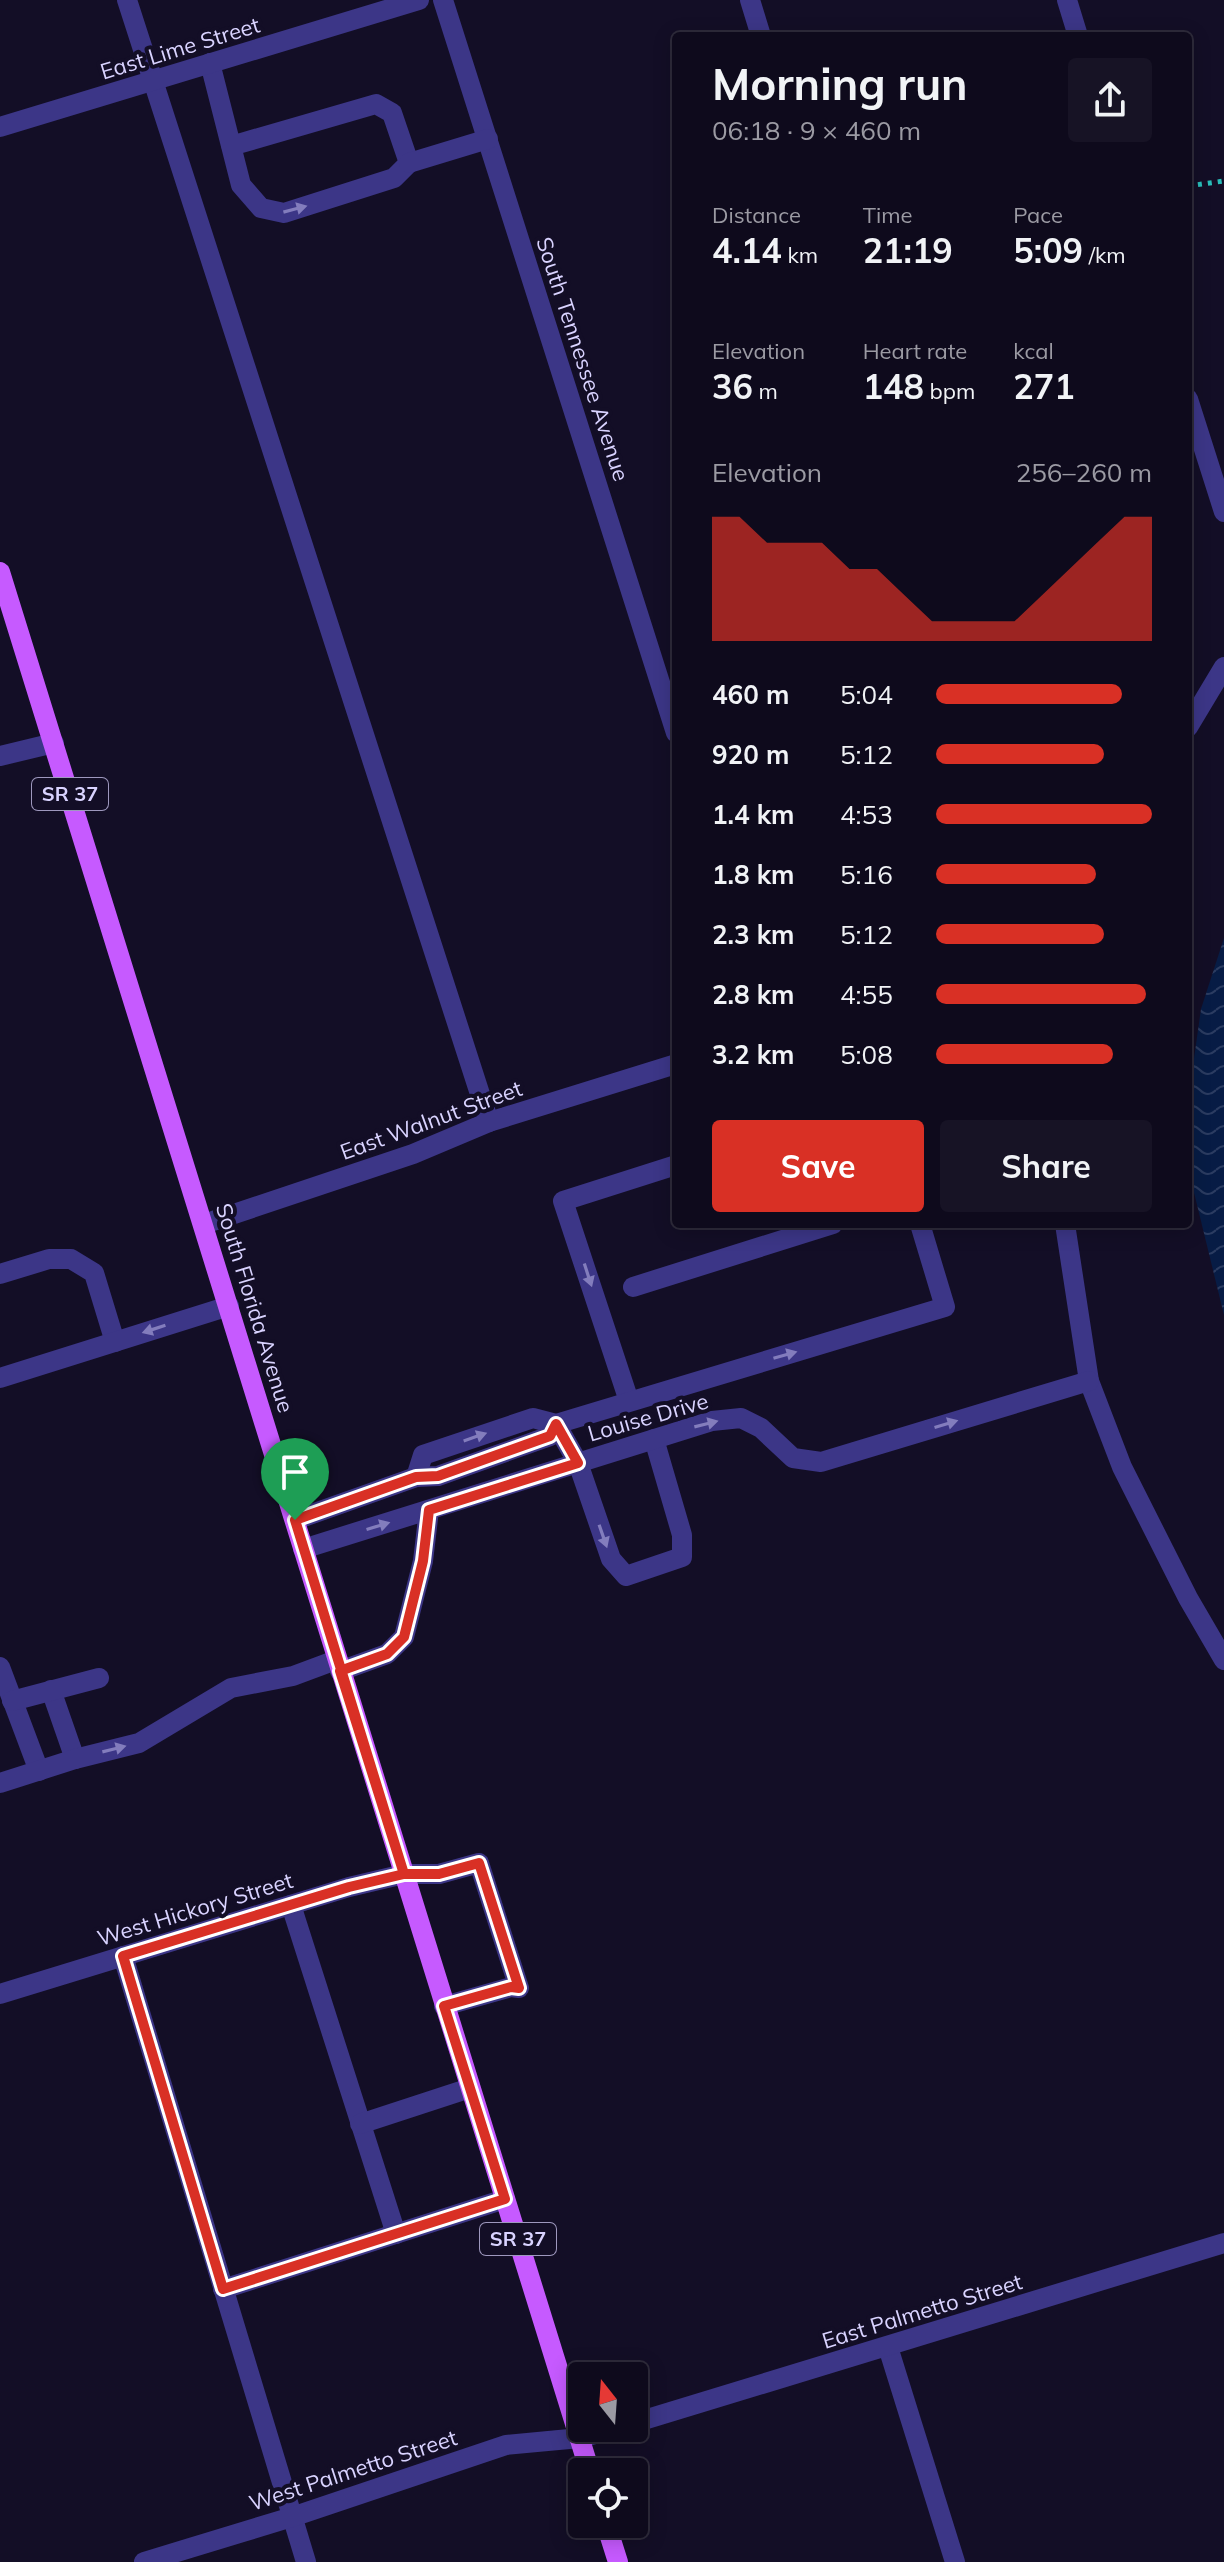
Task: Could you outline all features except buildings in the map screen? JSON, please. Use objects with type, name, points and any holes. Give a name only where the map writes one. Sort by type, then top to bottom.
[{"type":"main road","name":"South Florida Avenue","points":[[0,572],[568,2400]]},
{"type":"main road","points":[[610,2538],[618,2562]]},
{"type":"street","points":[[127,0],[489,1122]]},
{"type":"street","name":"East Lime Street","points":[[0,127],[419,0]]},
{"type":"street","name":"South Tennessee Avenue","points":[[443,0],[672,720]]},
{"type":"street","points":[[750,0],[760,32]]},
{"type":"street","points":[[1067,0],[1077,32]]},
{"type":"street","points":[[210,63],[241,185],[261,208],[284,213],[394,178],[409,163],[488,139]]},
{"type":"street","points":[[231,146],[376,104],[392,113],[409,163]]},
{"type":"street","points":[[1192,412],[1224,512]]},
{"type":"street","points":[[1192,720],[1224,667]]},
{"type":"street","points":[[0,756],[54,743]]},
{"type":"street","name":"East Walnut Street","points":[[204,1224],[413,1154],[489,1122],[672,1065]]},
{"type":"street","points":[[629,1401],[563,1201],[672,1166]]},
{"type":"street","points":[[633,1287],[820,1228]]},
{"type":"street","points":[[295,1520],[416,1477],[423,1455],[533,1418],[556,1424],[945,1307],[921,1228]]},
{"type":"street","points":[[1066,1228],[1089,1381],[1122,1467],[1188,1598],[1224,1660]]},
{"type":"street","points":[[0,1274],[49,1259],[71,1259],[94,1273],[115,1342]]},
{"type":"street","points":[[0,1378],[229,1306]]},
{"type":"street","name":"Louise Drive","points":[[303,1549],[712,1421],[741,1418],[761,1428],[793,1458],[821,1462],[1089,1381]]},
{"type":"street","points":[[556,1424],[578,1463],[611,1559],[626,1576],[682,1557],[682,1535],[654,1439]]},
{"type":"street","points":[[0,1783],[139,1743],[231,1688],[387,1654],[404,1637],[423,1561],[429,1510]]},
{"type":"street","points":[[0,1667],[39,1771]]},
{"type":"street","points":[[12,1701],[99,1678]]},
{"type":"street","points":[[51,1690],[75,1759]]},
{"type":"street","name":"West Hickory Street","points":[[0,1994],[291,1905],[404,1874],[439,1874],[479,1863],[519,1988],[511,1987],[444,2006]]},
{"type":"street","points":[[291,1905],[396,2234]]},
{"type":"street","points":[[123,1956],[306,2562]]},
{"type":"street","points":[[360,2124],[470,2088]]},
{"type":"street","points":[[223,2289],[505,2199]]},
{"type":"street","name":"East Palmetto Street","points":[[648,2419],[1224,2243]]},
{"type":"street","points":[[888,2347],[955,2562]]},
{"type":"street","name":"West Palmetto Street","points":[[144,2562],[292,2517],[506,2445],[568,2439]]},
{"type":"path","points":[[1192,185],[1224,181]]},
{"type":"water","points":[[1224,938],[1224,1315],[1192,1184],[1192,1073],[1201,1009]]},
{"type":"route","points":[[295,1520],[340,1671],[404,1874],[349,1887],[123,1956],[223,2289],[505,2199],[444,2006],[511,1987],[519,1988],[479,1863],[439,1874],[404,1874],[376,1785],[340,1671],[387,1654],[404,1637],[423,1561],[429,1510],[578,1463],[556,1424],[550,1436],[438,1476],[416,1477],[295,1520]]}]
